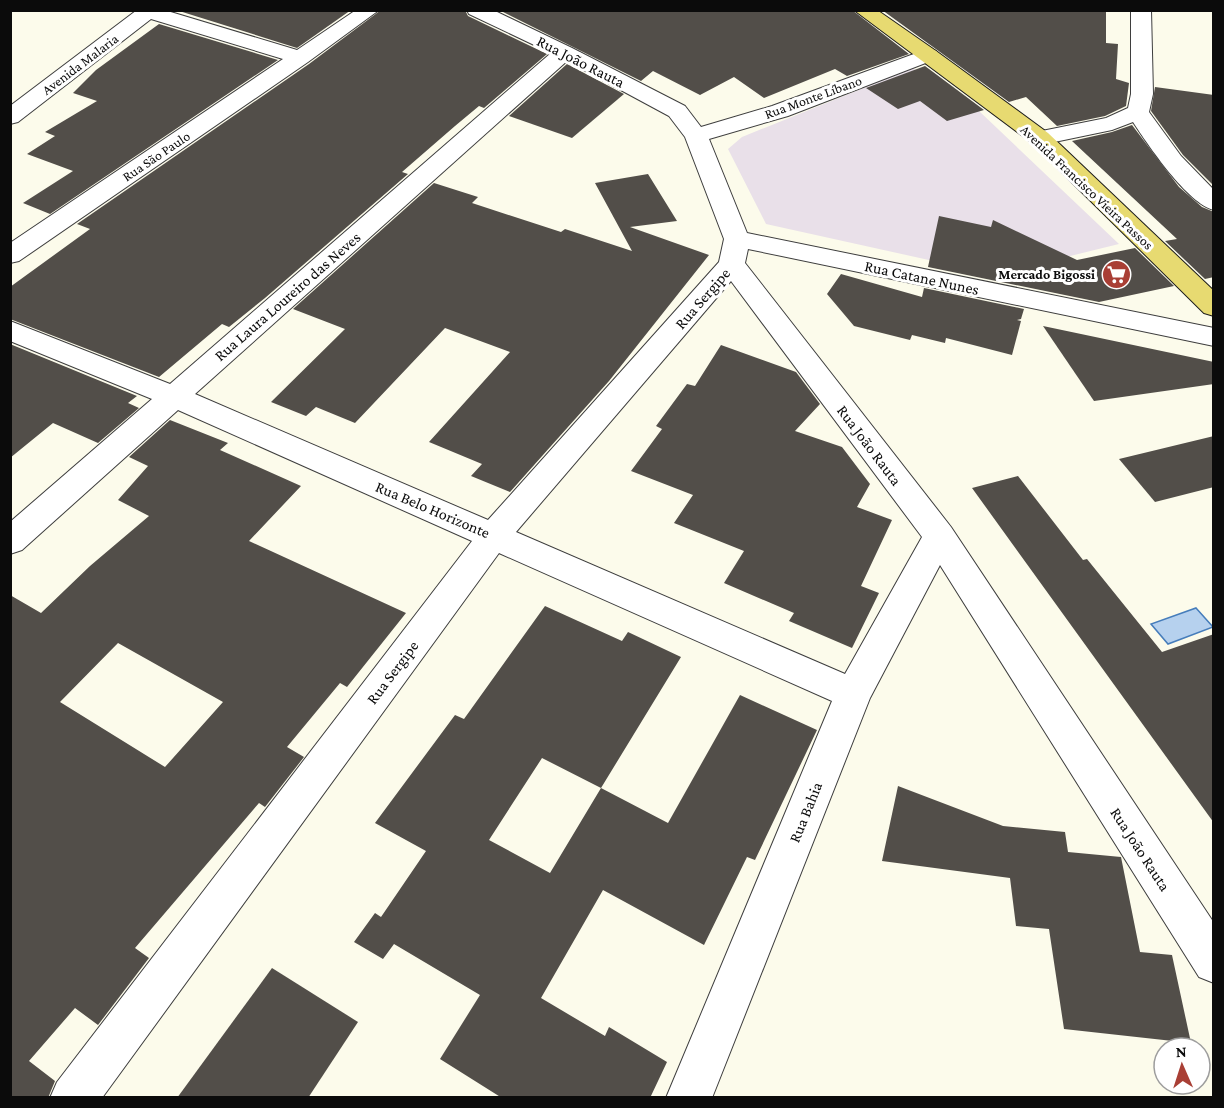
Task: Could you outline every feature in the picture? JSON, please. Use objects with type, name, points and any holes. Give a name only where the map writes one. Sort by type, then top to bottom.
[{"type":"main road","name":"Avenida Francisco Vieira Passos","points":[[864,11],[929,55],[1040,138],[1214,307]]},
{"type":"street","name":"Rua São Paulo","points":[[10,255],[370,10]]},
{"type":"street","name":"Rua João Rauta","points":[[476,10],[565,52],[677,111],[696,136],[726,215],[735,251],[939,536],[1214,962]]},
{"type":"street","points":[[1141,10],[1142,94],[1138,112],[1162,151],[1214,203]]},
{"type":"street","points":[[149,11],[301,58]]},
{"type":"street","name":"Avenida Malaria","points":[[10,117],[149,11]]},
{"type":"street","name":"Rua Laura Loureiro das Neves","points":[[10,541],[565,52]]},
{"type":"street","name":"Rua Monte Líbano","points":[[696,136],[780,111],[929,55]]},
{"type":"street","points":[[1040,138],[1112,123],[1138,112]]},
{"type":"street","name":"Rua Catane Nunes","points":[[735,251],[1214,337]]},
{"type":"street","name":"Rua Sergipe","points":[[73,1098],[494,536],[735,251]]},
{"type":"street","name":"Rua Belo Horizonte","points":[[10,330],[172,396],[853,694]]},
{"type":"street","name":"Rua Bahia","points":[[689,1098],[853,694],[939,536]]},
{"type":"shaded area","points":[[913,68],[979,111],[1119,244],[1062,258],[1060,289],[766,224],[728,149],[742,137]]},
{"type":"water","points":[[1196,608],[1213,627],[1168,644],[1151,624]]},
{"type":"building","points":[[176,10],[351,10],[297,48]]},
{"type":"building","points":[[381,10],[465,10],[468,16],[547,54],[484,108],[479,106],[455,126],[402,172],[408,174],[265,298],[229,327],[222,324],[159,377],[10,319],[10,287],[90,229],[77,224],[309,64]]},
{"type":"building","points":[[499,10],[852,10],[909,54],[847,76],[835,69],[764,98],[734,77],[700,95],[653,71],[641,81]]},
{"type":"building","points":[[882,10],[1106,10],[1106,43],[1118,44],[1116,79],[1129,83],[1126,106],[1105,116],[1057,126],[1026,97],[1009,102]]},
{"type":"building","points":[[159,24],[278,60],[50,214],[23,203],[73,171],[27,154],[55,136],[45,132],[97,101],[73,93],[96,70]]},
{"type":"building","points":[[567,64],[624,94],[572,138],[509,116]]},
{"type":"building","points":[[925,66],[984,110],[947,121],[920,101],[898,109],[866,88]]},
{"type":"building","points":[[1155,87],[1214,95],[1214,186],[1183,155],[1151,111]]},
{"type":"building","points":[[1132,125],[1179,187],[1202,207],[1214,212],[1214,277],[1205,279],[1165,241],[1177,239],[1072,141]]},
{"type":"building","points":[[648,174],[677,221],[630,227],[709,255],[609,381],[510,492],[471,476],[482,464],[429,442],[510,352],[445,328],[355,423],[316,407],[306,416],[271,402],[345,329],[293,309],[434,183],[478,197],[472,203],[561,232],[565,229],[632,251],[595,183]]},
{"type":"building","points":[[939,216],[991,227],[993,220],[1077,260],[1135,248],[1174,286],[1099,302],[928,267]]},
{"type":"building","points":[[841,274],[922,297],[924,288],[1024,309],[1021,319],[1017,320],[1021,321],[1012,355],[946,338],[945,343],[912,335],[910,340],[854,326],[827,294]]},
{"type":"building","points":[[1043,326],[1214,362],[1214,384],[1094,401]]},
{"type":"building","points":[[10,344],[137,396],[128,403],[139,408],[98,443],[53,423],[10,458]]},
{"type":"building","points":[[721,345],[796,372],[820,404],[795,431],[842,447],[870,484],[857,507],[892,520],[861,586],[879,593],[852,648],[789,621],[794,613],[724,583],[744,551],[674,523],[693,495],[631,471],[662,429],[656,426],[687,384],[695,386]]},
{"type":"building","points":[[170,420],[228,443],[220,450],[301,486],[249,541],[406,613],[347,687],[340,683],[287,747],[304,757],[265,807],[259,803],[135,948],[149,958],[98,1025],[75,1008],[29,1061],[55,1081],[48,1098],[10,1098],[10,595],[41,613],[90,566],[149,516],[118,500],[148,466],[129,457]],"holes":[[[118,643],[223,702],[165,767],[60,702]]]},
{"type":"building","points":[[1214,436],[1214,487],[1155,502],[1119,459]]},
{"type":"building","points":[[1018,476],[1083,560],[1087,559],[1162,652],[1214,634],[1214,823],[972,488]]},
{"type":"building","points":[[545,606],[622,641],[628,632],[681,657],[601,788],[668,823],[740,695],[817,730],[755,860],[747,857],[704,945],[603,890],[541,998],[605,1036],[609,1027],[667,1062],[650,1098],[502,1098],[440,1059],[480,995],[394,944],[383,959],[354,942],[375,913],[381,917],[426,851],[375,823],[455,715],[464,719]],"holes":[[[542,758],[601,788],[550,873],[489,840]]]},
{"type":"building","points":[[898,786],[1003,826],[1065,832],[1068,852],[1121,857],[1140,952],[1172,955],[1189,1036],[1152,1036],[1152,1039],[1064,1029],[1049,929],[1016,926],[1010,878],[882,861]]},
{"type":"building","points":[[272,968],[358,1022],[308,1098],[177,1098]]},
{"type":"place","name":"Mercado Bigossi","points":[[1116,274]]}]
